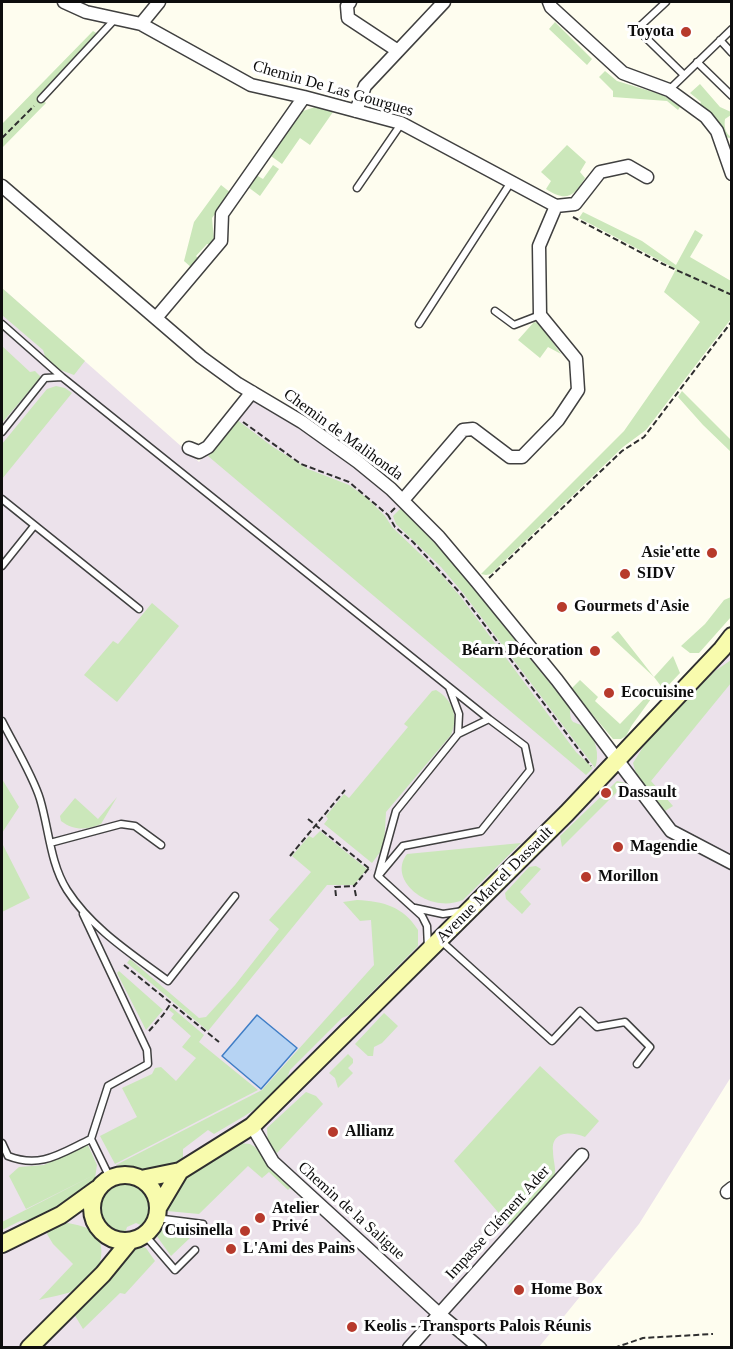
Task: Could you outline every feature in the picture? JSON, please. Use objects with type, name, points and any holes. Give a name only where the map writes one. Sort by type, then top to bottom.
[{"type":"street","name":"Chemin De Las Gourgues","points":[[64,2],[86,12],[141,24],[251,85],[401,123],[556,206]]},
{"type":"street","points":[[141,24],[159,2]]},
{"type":"street","points":[[350,2],[347,6],[348,18],[398,51]]},
{"type":"street","points":[[356,111],[365,86],[444,2]]},
{"type":"street","points":[[549,2],[551,7],[623,73],[669,90],[706,117],[717,131],[732,174]]},
{"type":"street","points":[[156,318],[222,242],[222,214],[304,97]]},
{"type":"street","points":[[403,500],[463,430],[473,429],[510,457],[522,457],[558,420],[578,390],[576,359],[540,315],[538,246],[556,206],[575,204],[600,172],[628,166],[647,177]]},
{"type":"street","name":"Chemin de Malihonda","points":[[2,186],[201,357],[238,384],[302,422],[339,448],[403,500],[439,537],[481,586],[557,680],[671,831],[732,863]]},
{"type":"street","points":[[189,448],[196,452],[203,451],[252,392]]},
{"type":"street","name":"Avenue Marcel Dassault","points":[[180,1171],[252,1126],[601,778],[732,636]]},
{"type":"street","name":"Chemin de la Saligue","points":[[252,1126],[273,1162],[438,1313],[480,1347]]},
{"type":"street","name":"Impasse Clément Ader","points":[[438,1313],[582,1155]]},
{"type":"street","points":[[141,1179],[180,1171]]},
{"type":"street","points":[[29,1347],[103,1275],[137,1237],[152,1227],[180,1171]]},
{"type":"street","points":[[2,1244],[61,1215],[110,1178],[120,1175],[131,1175],[150,1186],[155,1196],[157,1213]]},
{"type":"street","points":[[97,1190],[92,1200],[92,1211],[100,1229],[103,1275]]},
{"type":"street","points":[[61,1215],[100,1229],[121,1241],[137,1237]]},
{"type":"street","points":[[409,1347],[438,1313]]},
{"type":"lane","points":[[666,2],[637,29],[684,75]]},
{"type":"lane","points":[[41,99],[117,18]]},
{"type":"lane","points":[[669,90],[732,29]]},
{"type":"lane","points":[[720,40],[732,53]]},
{"type":"lane","points":[[698,62],[732,96]]},
{"type":"lane","points":[[357,188],[401,123]]},
{"type":"lane","points":[[419,324],[511,182]]},
{"type":"lane","points":[[495,311],[514,325],[540,315]]},
{"type":"lane","points":[[2,324],[62,377],[525,746],[530,770],[482,831],[403,846],[378,876]]},
{"type":"lane","points":[[2,432],[45,378],[62,377]]},
{"type":"lane","points":[[2,499],[139,609]]},
{"type":"lane","points":[[2,566],[34,526]]},
{"type":"lane","points":[[448,686],[459,714],[458,734]]},
{"type":"lane","points":[[378,876],[396,812],[458,734],[489,719]]},
{"type":"lane","points":[[2,721],[39,797],[57,871],[66,889],[82,911],[102,931],[168,981],[235,896]]},
{"type":"lane","points":[[50,843],[122,824],[135,826],[161,845]]},
{"type":"lane","points":[[378,876],[415,908],[427,926],[434,946],[552,1041],[580,1011],[597,1026],[625,1022],[650,1047],[638,1064]]},
{"type":"lane","points":[[415,908],[443,914],[470,910]]},
{"type":"lane","points":[[82,911],[147,1050],[148,1064],[108,1086],[91,1139],[110,1178]]},
{"type":"lane","points":[[2,1143],[8,1156],[20,1161],[45,1161],[91,1139]]},
{"type":"lane","points":[[157,1213],[203,1224]]},
{"type":"lane","points":[[137,1237],[175,1270],[195,1250]]},
{"type":"path","points":[[2,138],[41,99]]},
{"type":"path","points":[[556,206],[663,264],[732,295]]},
{"type":"path","points":[[481,586],[622,451],[644,436],[732,321]]},
{"type":"path","points":[[235,415],[301,464],[348,482],[388,515],[395,527],[413,542],[462,595],[601,778]]},
{"type":"path","points":[[388,515],[403,500]]},
{"type":"path","points":[[290,856],[345,790]]},
{"type":"path","points":[[308,819],[378,876]]},
{"type":"path","points":[[336,896],[335,887],[354,886],[369,868]]},
{"type":"path","points":[[354,886],[356,896]]},
{"type":"path","points":[[124,965],[219,1042]]},
{"type":"path","points":[[142,1039],[171,1003]]},
{"type":"path","points":[[614,1347],[643,1338],[713,1334]]},
{"type":"shaded area","points":[[2,288],[199,462],[255,394],[403,500],[618,760],[731,636],[731,1077],[639,1224],[539,1347],[2,1347]]},
{"type":"green space","points":[[555,22],[592,59],[587,65],[549,29]]},
{"type":"green space","points":[[93,31],[98,34],[38,96],[46,103],[2,148],[2,124]]},
{"type":"green space","points":[[605,71],[617,81],[663,95],[680,107],[678,110],[667,101],[613,97],[613,91],[599,77]]},
{"type":"green space","points":[[700,84],[720,107],[731,112],[731,115],[725,119],[725,124],[726,131],[731,137],[731,142],[730,138],[725,137],[699,106],[701,102],[690,93]]},
{"type":"green space","points":[[315,107],[333,112],[310,145],[300,138],[282,164],[271,156],[298,115]]},
{"type":"green space","points":[[567,145],[586,162],[580,172],[585,178],[577,190],[564,196],[546,189],[551,181],[541,172]]},
{"type":"green space","points":[[273,165],[279,169],[260,196],[248,187],[256,175],[263,179]]},
{"type":"green space","points":[[221,185],[231,193],[212,218],[214,240],[196,256],[199,259],[192,268],[184,261],[194,222]]},
{"type":"green space","points":[[583,212],[642,241],[676,265],[695,230],[703,235],[690,257],[731,281],[731,319],[646,430],[623,447],[491,574],[481,574],[624,431],[700,322],[664,292],[676,269],[579,218]]},
{"type":"green space","points":[[2,288],[85,361],[74,375],[55,368],[46,359],[43,350],[2,315]]},
{"type":"green space","points":[[534,322],[539,323],[561,354],[548,347],[540,358],[518,340]]},
{"type":"green space","points":[[2,346],[30,372],[35,371],[41,377],[2,423]]},
{"type":"green space","points":[[56,386],[72,393],[2,479],[2,444],[47,389]]},
{"type":"green space","points":[[682,391],[731,440],[731,452],[678,397]]},
{"type":"green space","points":[[236,419],[273,447],[308,469],[349,485],[367,498],[385,516],[392,527],[438,571],[460,596],[576,752],[593,768],[586,775],[208,456]]},
{"type":"green space","points":[[401,508],[447,556],[570,708],[572,721],[589,732],[597,752],[595,768],[463,593],[441,567],[396,524],[393,516]]},
{"type":"green space","points":[[731,597],[731,617],[699,653],[690,653],[681,646],[705,624],[724,600]]},
{"type":"green space","points":[[152,603],[179,626],[117,702],[84,675],[113,641],[118,644]]},
{"type":"green space","points":[[618,631],[654,677],[611,637]]},
{"type":"green space","points":[[673,656],[680,673],[664,690],[654,677]]},
{"type":"green space","points":[[731,660],[731,683],[651,781],[673,806],[665,811],[661,810],[637,777],[633,763],[645,744],[675,712],[715,671]]},
{"type":"green space","points":[[580,680],[598,697],[595,701],[620,724],[647,696],[651,699],[626,736],[613,739],[571,689]]},
{"type":"green space","points":[[436,690],[447,699],[453,710],[454,722],[451,735],[386,812],[384,847],[372,863],[324,824],[328,819],[326,816],[344,794],[349,798],[408,727],[404,724],[432,691]]},
{"type":"green space","points":[[2,779],[19,807],[2,833]]},
{"type":"green space","points":[[617,781],[626,783],[562,847],[560,836]]},
{"type":"green space","points":[[117,797],[101,824],[81,828],[71,827],[61,821],[60,816],[75,798],[98,819]]},
{"type":"green space","points":[[320,831],[367,869],[354,885],[327,885],[208,1031],[127,963],[130,959],[199,1018],[206,1017],[235,985],[279,929],[269,920],[311,872],[292,856],[309,836],[313,838]]},
{"type":"green space","points":[[2,843],[30,898],[2,912]]},
{"type":"green space","points":[[521,843],[463,900],[457,902],[440,903],[423,898],[408,886],[404,879],[403,862],[407,854]]},
{"type":"green space","points":[[536,866],[541,869],[520,892],[531,904],[522,914],[506,899],[505,893],[529,867]]},
{"type":"green space","points":[[357,900],[384,904],[406,916],[418,930],[418,946],[290,1070],[278,1090],[258,1107],[214,1134],[208,1130],[183,1149],[183,1158],[174,1163],[150,1170],[116,1165],[262,1090],[374,965],[371,920],[360,921],[343,902]]},
{"type":"green space","points":[[119,971],[163,1010],[146,1030],[117,973]]},
{"type":"green space","points":[[171,1007],[204,1035],[199,1042],[258,1090],[115,1164],[100,1136],[137,1117],[122,1088],[152,1074],[155,1068],[161,1067],[176,1081],[196,1058],[182,1047],[191,1036],[171,1018],[174,1014],[169,1010]]},
{"type":"green space","points":[[384,1013],[398,1026],[382,1043],[374,1047],[373,1056],[368,1056],[355,1044]]},
{"type":"green space","points":[[348,1054],[353,1059],[353,1063],[348,1068],[353,1073],[338,1088],[335,1078],[329,1073]]},
{"type":"green space","points":[[540,1066],[599,1121],[585,1137],[563,1134],[555,1140],[553,1151],[555,1176],[510,1226],[454,1161]]},
{"type":"green space","points":[[306,1092],[316,1096],[323,1104],[277,1153],[268,1145],[267,1128]]},
{"type":"green space","points":[[87,1143],[97,1165],[95,1178],[89,1188],[39,1219],[20,1221],[2,1230],[2,1222],[94,1175],[26,1209],[9,1176],[19,1167],[44,1165]]},
{"type":"green space","points":[[239,1143],[255,1147],[271,1168],[314,1204],[311,1206],[290,1188],[288,1190],[269,1172],[262,1178],[248,1166],[199,1214],[167,1211],[164,1208],[176,1184]]},
{"type":"green space","points":[[122,1182],[138,1186],[147,1196],[149,1203],[147,1218],[143,1226],[136,1223],[127,1227],[125,1233],[112,1229],[105,1223],[98,1208],[104,1192]]},
{"type":"green space","points":[[68,1223],[88,1229],[98,1239],[101,1253],[98,1269],[79,1289],[39,1300],[73,1264],[53,1244],[47,1234],[48,1229]]},
{"type":"green space","points":[[169,1226],[196,1228],[192,1236],[171,1256],[156,1235],[158,1229]]},
{"type":"green space","points":[[134,1247],[146,1248],[155,1261],[125,1294],[120,1293],[83,1329],[74,1314]]},
{"type":"water","points":[[257,1015],[297,1048],[261,1089],[222,1056]]},
{"type":"place","name":"Toyota","points":[[686,32]]},
{"type":"place","name":"Asie'ette","points":[[712,553]]},
{"type":"place","name":"SIDV","points":[[625,574]]},
{"type":"place","name":"Gourmets d'Asie","points":[[562,607]]},
{"type":"place","name":"Béarn Décoration","points":[[595,651]]},
{"type":"place","name":"Ecocuisine","points":[[609,693]]},
{"type":"place","name":"Dassault","points":[[606,793]]},
{"type":"place","name":"Magendie","points":[[618,847]]},
{"type":"place","name":"Morillon","points":[[586,877]]},
{"type":"place","name":"Allianz","points":[[333,1132]]},
{"type":"place","name":"Atelier Privé","points":[[260,1218]]},
{"type":"place","name":"Cuisinella","points":[[245,1231]]},
{"type":"place","name":"L'Ami des Pains","points":[[231,1249]]},
{"type":"place","name":"Home Box","points":[[519,1290]]},
{"type":"place","name":"Keolis - Transports Palois Réunis","points":[[352,1327]]}]
